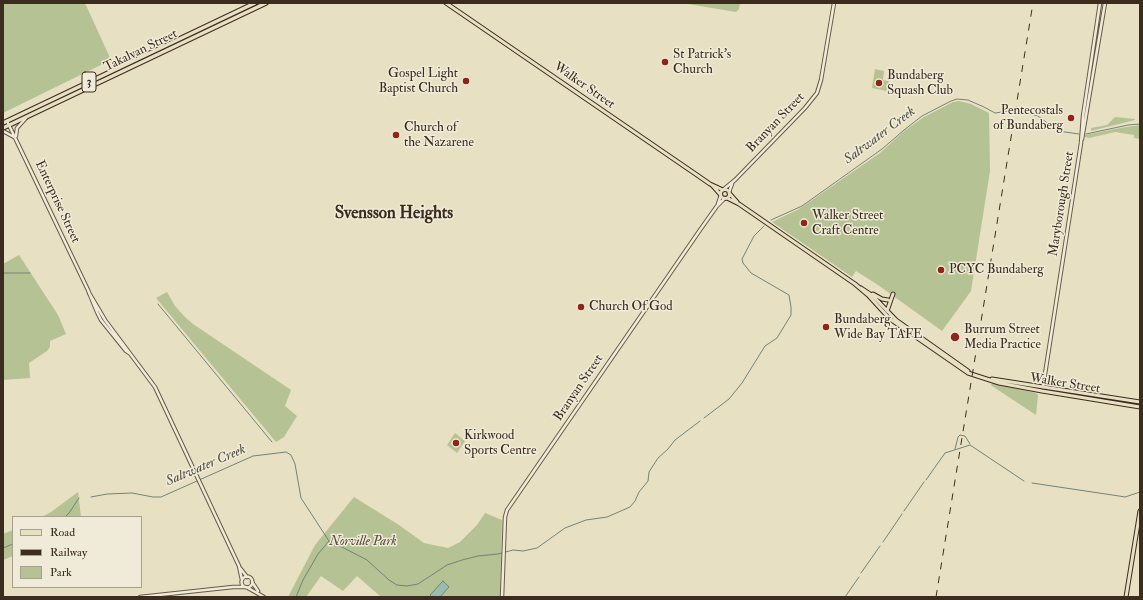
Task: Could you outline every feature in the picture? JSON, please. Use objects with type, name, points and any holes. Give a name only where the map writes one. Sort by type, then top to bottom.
[{"type":"highway","name":"Takalvan Street","points":[[3,129],[8,123],[255,3]]},
{"type":"highway","name":"Takalvan Street","points":[[3,123],[8,123],[28,116],[266,3]]},
{"type":"main road","name":"Walker Street","points":[[446,3],[710,184],[729,192],[739,204]]},
{"type":"main road","name":"Walker Street","points":[[710,184],[720,195],[739,204],[854,284],[868,295],[899,325],[971,374],[999,383],[1140,407]]},
{"type":"main road","points":[[720,195],[723,190]]},
{"type":"main road","points":[[726,198],[729,192]]},
{"type":"main road","name":"Walker Street","points":[[854,284],[873,296],[881,307],[900,323],[971,374]]},
{"type":"main road","points":[[859,286],[867,289],[882,299],[888,300]]},
{"type":"main road","points":[[886,311],[893,294]]},
{"type":"main road","name":"Walker Street","points":[[988,379],[1140,402]]},
{"type":"main road","points":[[1126,597],[1140,511]]},
{"type":"street","name":"Branyan Street","points":[[723,190],[735,180],[800,113],[817,93],[821,80],[834,3]]},
{"type":"street","name":"Maryborough Street","points":[[1081,142],[1083,116],[1100,3]]},
{"type":"street","name":"Maryborough Street","points":[[1043,387],[1081,142],[1087,116],[1105,3]]},
{"type":"street","points":[[3,129],[16,138],[17,128],[28,116]]},
{"type":"street","name":"Enterprise Street","points":[[8,123],[101,320],[126,351],[130,353],[155,387],[239,566],[247,577]]},
{"type":"street","name":"Branyan Street","points":[[729,192],[735,180]]},
{"type":"street","name":"Branyan Street","points":[[717,206],[720,195]]},
{"type":"street","name":"Branyan Street","points":[[502,597],[506,514],[508,509],[717,206],[726,198]]},
{"type":"street","name":"Enterprise Street","points":[[239,566],[242,581]]},
{"type":"street","points":[[233,587],[242,581],[244,577],[251,578],[254,587],[261,595]]},
{"type":"street","points":[[242,581],[242,585],[264,597]]},
{"type":"street","points":[[140,597],[233,587],[246,587],[251,585],[252,582]]},
{"type":"green space","points":[[3,3],[85,3],[111,60],[3,113]]},
{"type":"green space","points":[[682,3],[740,3],[739,9],[736,12]]},
{"type":"green space","points":[[875,69],[884,71],[883,80],[889,81],[887,91],[872,88]]},
{"type":"green space","points":[[959,101],[971,104],[989,113],[990,171],[971,291],[942,331],[878,285],[856,271],[852,277],[772,222],[799,209],[880,153],[904,131],[924,117],[953,102]]},
{"type":"green space","points":[[1115,117],[1135,120],[1091,131],[1091,128],[1107,125]]},
{"type":"green space","points":[[1140,125],[1140,139],[1134,138],[1134,135],[1115,132],[1089,138],[1085,137],[1085,135]]},
{"type":"green space","points":[[19,255],[58,315],[66,334],[50,341],[50,347],[47,351],[29,363],[30,378],[3,380],[3,264]]},
{"type":"green space","points":[[167,292],[175,306],[193,324],[291,390],[285,406],[297,416],[284,437],[276,442],[156,298]]},
{"type":"green space","points":[[992,383],[1036,393],[1038,395],[1036,415],[992,386]]},
{"type":"green space","name":"Kirkwood Sports Centre","points":[[455,433],[465,441],[457,453],[447,445]]},
{"type":"green space","points":[[78,492],[81,516],[44,516]]},
{"type":"green space","name":"Norville Park","points":[[354,497],[399,525],[424,543],[448,548],[460,542],[477,525],[485,513],[502,520],[500,597],[381,597],[357,576],[343,591],[321,576],[306,597],[288,597],[315,545]]},
{"type":"green space","points":[[12,530],[12,556],[3,560],[3,534]]},
{"type":"water","points":[[443,581],[449,587],[440,597],[432,597],[430,595]]},
{"type":"waterway","name":"Saltwater Creek","points":[[771,220],[802,206],[882,149],[922,116],[951,101],[957,99],[968,100],[995,113],[1009,111]]},
{"type":"waterway","name":"Saltwater Creek","points":[[1022,112],[1038,116],[1058,131],[1079,134]]},
{"type":"waterway","name":"Saltwater Creek","points":[[1086,134],[1128,125],[1140,124]]},
{"type":"waterway","name":"Saltwater Creek","points":[[704,418],[729,399],[742,383],[765,346],[777,338],[791,315],[789,295],[751,273],[743,263],[742,259],[754,236],[764,226]]},
{"type":"waterway","points":[[3,273],[30,273]]},
{"type":"waterway","points":[[158,304],[272,442]]},
{"type":"waterway","name":"Saltwater Creek","points":[[91,497],[107,494],[132,493],[161,497],[253,456],[286,452],[291,455],[295,464],[301,498],[329,541],[335,546],[340,546],[367,560],[389,580],[397,585],[407,586],[418,584],[447,565],[462,560],[513,550],[523,551],[537,548],[565,528],[586,520],[607,517],[630,507],[648,481],[649,472],[658,458],[675,440],[700,421]]},
{"type":"waterway","points":[[955,449],[958,437],[960,435],[965,436],[970,444]]},
{"type":"waterway","points":[[926,480],[945,453],[970,445],[1024,481]]},
{"type":"waterway","points":[[904,511],[924,482]]},
{"type":"waterway","points":[[1032,483],[1125,497],[1140,492]]},
{"type":"waterway","name":"Saltwater Creek","points":[[66,516],[79,498]]},
{"type":"waterway","points":[[883,542],[902,514]]},
{"type":"waterway","points":[[296,597],[303,580],[318,554],[329,541]]},
{"type":"waterway","name":"Saltwater Creek","points":[[3,548],[12,544]]},
{"type":"waterway","points":[[861,573],[880,546]]},
{"type":"waterway","points":[[845,597],[859,577]]},
{"type":"railway","points":[[936,597],[1033,3]]},
{"type":"place","name":"St Patrick's Church","points":[[665,62]]},
{"type":"place","name":"Gospel Light Baptist Church","points":[[466,81]]},
{"type":"place","name":"Bundaberg Squash Club","points":[[879,83]]},
{"type":"place","name":"Pentecostals of Bundaberg","points":[[1071,118]]},
{"type":"place","name":"Church of the Nazarene","points":[[396,135]]},
{"type":"place","name":"Walker Street Craft Centre","points":[[804,223]]},
{"type":"place","name":"PCYC Bundaberg","points":[[941,270]]},
{"type":"place","name":"Church Of God","points":[[581,307]]},
{"type":"place","name":"Bundaberg Wide Bay TAFE","points":[[826,327]]},
{"type":"place","name":"Burrum Street Media Practice","points":[[955,337]]},
{"type":"place","name":"Kirkwood Sports Centre","points":[[456,443]]},
{"type":"district","name":"Svensson Heights","points":[[394,214]]}]
